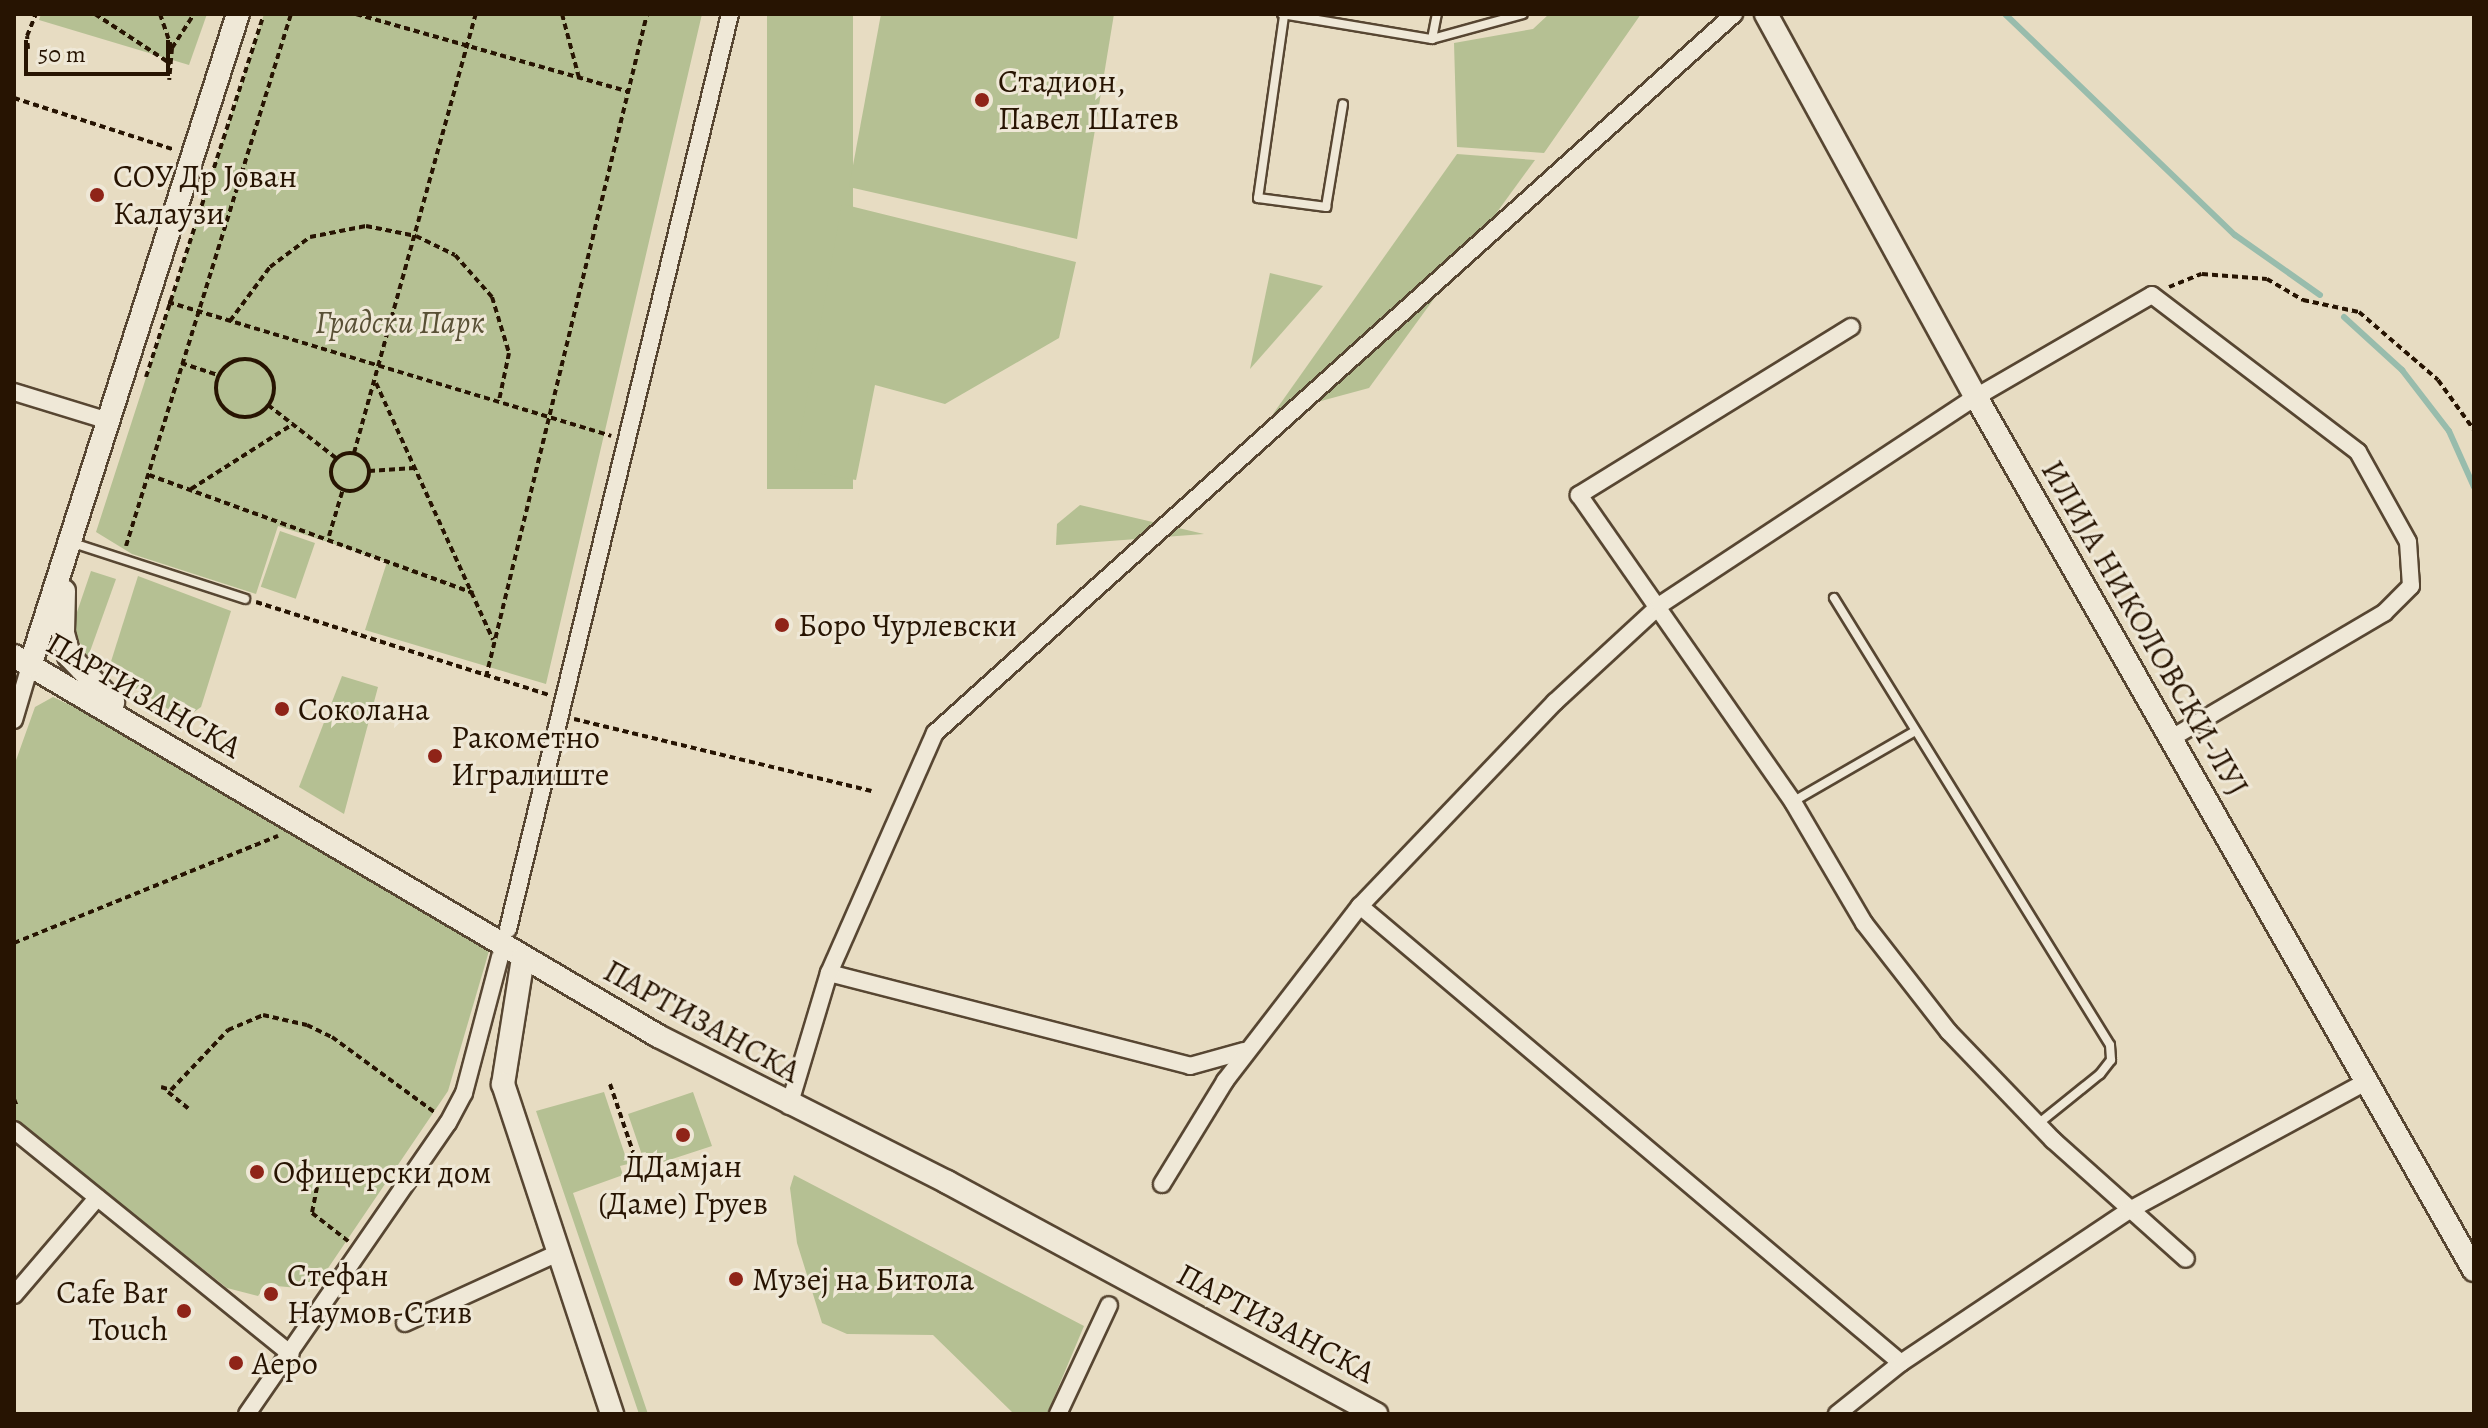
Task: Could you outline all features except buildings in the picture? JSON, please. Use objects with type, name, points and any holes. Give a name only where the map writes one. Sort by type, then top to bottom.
[{"type":"street","points":[[14,720],[22,661],[69,553],[109,421],[159,300],[238,14]]},
{"type":"street","points":[[508,929],[629,441],[730,14]]},
{"type":"street","points":[[789,1106],[829,973],[935,733],[1734,14]]},
{"type":"street","name":"ИЛИЈА НИКОЛОВСКИ-ЛУЈ","points":[[1766,14],[1976,397],[2474,1270]]},
{"type":"street","points":[[1162,1184],[1249,1048],[1360,906],[1533,723],[1660,605],[1976,397],[2152,295],[2358,452],[2408,542],[2411,586],[2384,613],[2172,738]]},
{"type":"street","points":[[1851,327],[1579,495],[1660,605],[1793,802],[1864,923],[1949,1032],[2038,1125],[2128,1211],[2186,1259]]},
{"type":"street","points":[[14,392],[109,421]]},
{"type":"street","points":[[69,553],[63,624],[69,656],[83,676],[153,737]]},
{"type":"street","name":"ПАРТИЗАНСКА","points":[[22,661],[523,958],[789,1106],[947,1182],[1376,1414]]},
{"type":"street","points":[[1360,906],[1901,1363]]},
{"type":"street","points":[[247,1414],[448,1123],[464,1093],[500,957]]},
{"type":"street","points":[[523,958],[503,1084],[612,1414]]},
{"type":"street","points":[[829,973],[1190,1066],[1229,1059],[1249,1048]]},
{"type":"street","points":[[1837,1414],[1901,1363],[2128,1211],[2367,1081]]},
{"type":"street","points":[[14,1130],[291,1354]]},
{"type":"street","points":[[14,1295],[97,1198]]},
{"type":"street","points":[[405,1323],[558,1253]]},
{"type":"street","points":[[1058,1414],[1109,1305]]},
{"type":"lane","points":[[1432,39],[1437,14]]},
{"type":"lane","points":[[1343,104],[1326,207],[1258,198],[1283,15],[1432,39],[1523,14]]},
{"type":"lane","points":[[69,553],[122,558],[245,599]]},
{"type":"lane","points":[[1834,598],[2110,1045],[2111,1060],[2100,1074],[2038,1125]]},
{"type":"lane","points":[[1793,802],[1915,731]]},
{"type":"path","points":[[28,49],[27,36],[36,14]]},
{"type":"path","points":[[95,14],[171,64]]},
{"type":"path","points":[[160,14],[172,48],[169,80]]},
{"type":"path","points":[[172,48],[194,14]]},
{"type":"path","points":[[142,388],[159,300],[264,14]]},
{"type":"path","points":[[122,558],[291,14]]},
{"type":"path","points":[[356,14],[628,92]]},
{"type":"path","points":[[354,453],[381,366],[476,14]]},
{"type":"path","points":[[562,14],[579,78]]},
{"type":"path","points":[[486,677],[647,14]]},
{"type":"path","points":[[14,98],[177,151]]},
{"type":"path","points":[[230,321],[270,267],[310,237],[366,226],[416,236],[455,255],[492,297],[509,353],[499,401]]},
{"type":"path","points":[[2152,295],[2202,274],[2267,279],[2303,300],[2359,312],[2438,380],[2474,430]]},
{"type":"path","points":[[159,300],[629,441]]},
{"type":"path","points":[[233,362],[260,364],[272,378],[268,405],[253,416],[234,415],[216,393],[219,375],[233,362]]},
{"type":"path","points":[[181,363],[219,375]]},
{"type":"path","points":[[376,383],[494,643]]},
{"type":"path","points":[[268,405],[337,459]]},
{"type":"path","points":[[191,489],[293,424]]},
{"type":"path","points":[[337,459],[354,453]]},
{"type":"path","points":[[343,489],[361,487],[369,471],[365,460],[354,453]]},
{"type":"path","points":[[337,459],[332,476],[343,489]]},
{"type":"path","points":[[369,471],[416,468]]},
{"type":"path","points":[[149,475],[328,537],[473,593]]},
{"type":"path","points":[[328,537],[343,489]]},
{"type":"path","points":[[245,599],[486,677],[564,708],[871,791]]},
{"type":"path","points":[[14,943],[278,836]]},
{"type":"path","points":[[188,1108],[164,1089],[239,1022],[252,1017],[279,1017],[307,1025],[356,1051],[448,1123]]},
{"type":"path","points":[[610,1084],[636,1161]]},
{"type":"path","points":[[14,1099],[17,1107]]},
{"type":"path","points":[[317,1187],[312,1213],[362,1251]]},
{"type":"green space","points":[[41,14],[207,14],[189,65],[39,20]]},
{"type":"green space","name":"Градски Парк","points":[[264,14],[702,14],[546,684],[365,630],[387,562],[334,544],[278,526],[256,594],[132,554],[96,532]]},
{"type":"green space","points":[[767,14],[853,14],[853,489],[767,489]]},
{"type":"green space","name":"Стадион, Павел Шатев","points":[[881,14],[1114,14],[1077,239],[849,187]]},
{"type":"green space","points":[[1549,14],[1641,14],[1544,153],[1457,147],[1454,43],[1533,29]]},
{"type":"green space","points":[[1457,154],[1535,160],[1369,388],[1273,414]]},
{"type":"green space","points":[[842,204],[1076,262],[1059,338],[945,404],[875,385],[856,480],[794,469]]},
{"type":"green space","points":[[1270,273],[1323,286],[1250,369]]},
{"type":"green space","points":[[1080,505],[1204,534],[1056,545],[1057,524]]},
{"type":"green space","points":[[280,531],[315,543],[296,599],[261,587]]},
{"type":"green space","points":[[91,571],[116,579],[88,657],[75,634],[75,618]]},
{"type":"green space","points":[[138,576],[231,611],[201,707],[194,712],[176,714],[108,671]]},
{"type":"green space","points":[[342,676],[378,687],[344,814],[299,787]]},
{"type":"green space","points":[[53,697],[125,731],[489,951],[448,1091],[318,1283],[298,1288],[266,1285],[258,1296],[227,1288],[14,1119],[14,766],[35,707]]},
{"type":"green space","points":[[604,1092],[628,1164],[620,1166],[623,1175],[573,1193],[648,1414],[639,1414],[536,1111]]},
{"type":"green space","points":[[693,1092],[712,1146],[660,1163],[656,1154],[643,1158],[628,1114]]},
{"type":"green space","points":[[794,1175],[1084,1326],[1047,1414],[1013,1413],[933,1335],[847,1334],[822,1323],[797,1243],[790,1188]]},
{"type":"waterway","points":[[2005,14],[2235,235],[2320,295]]},
{"type":"waterway","points":[[2344,317],[2402,370],[2449,431],[2474,487]]},
{"type":"place","name":"Стадион, Павел Шатев","points":[[982,100]]},
{"type":"place","name":"СОУ Др Јован Калаузи","points":[[97,195]]},
{"type":"place","name":"Боро Чурлевски","points":[[782,625]]},
{"type":"place","name":"Соколана","points":[[282,709]]},
{"type":"place","name":"Ракометно Игралиште","points":[[435,756]]},
{"type":"place","name":"ДДамјан (Даме) Груев","points":[[683,1135]]},
{"type":"place","name":"Офицерски дом","points":[[257,1172]]},
{"type":"place","name":"Музеј на Битола","points":[[736,1279]]},
{"type":"place","name":"Стефан Наумов-Стив","points":[[271,1294]]},
{"type":"place","name":"Cafe Bar Touch","points":[[184,1311]]},
{"type":"place","name":"Аеро","points":[[236,1363]]}]
